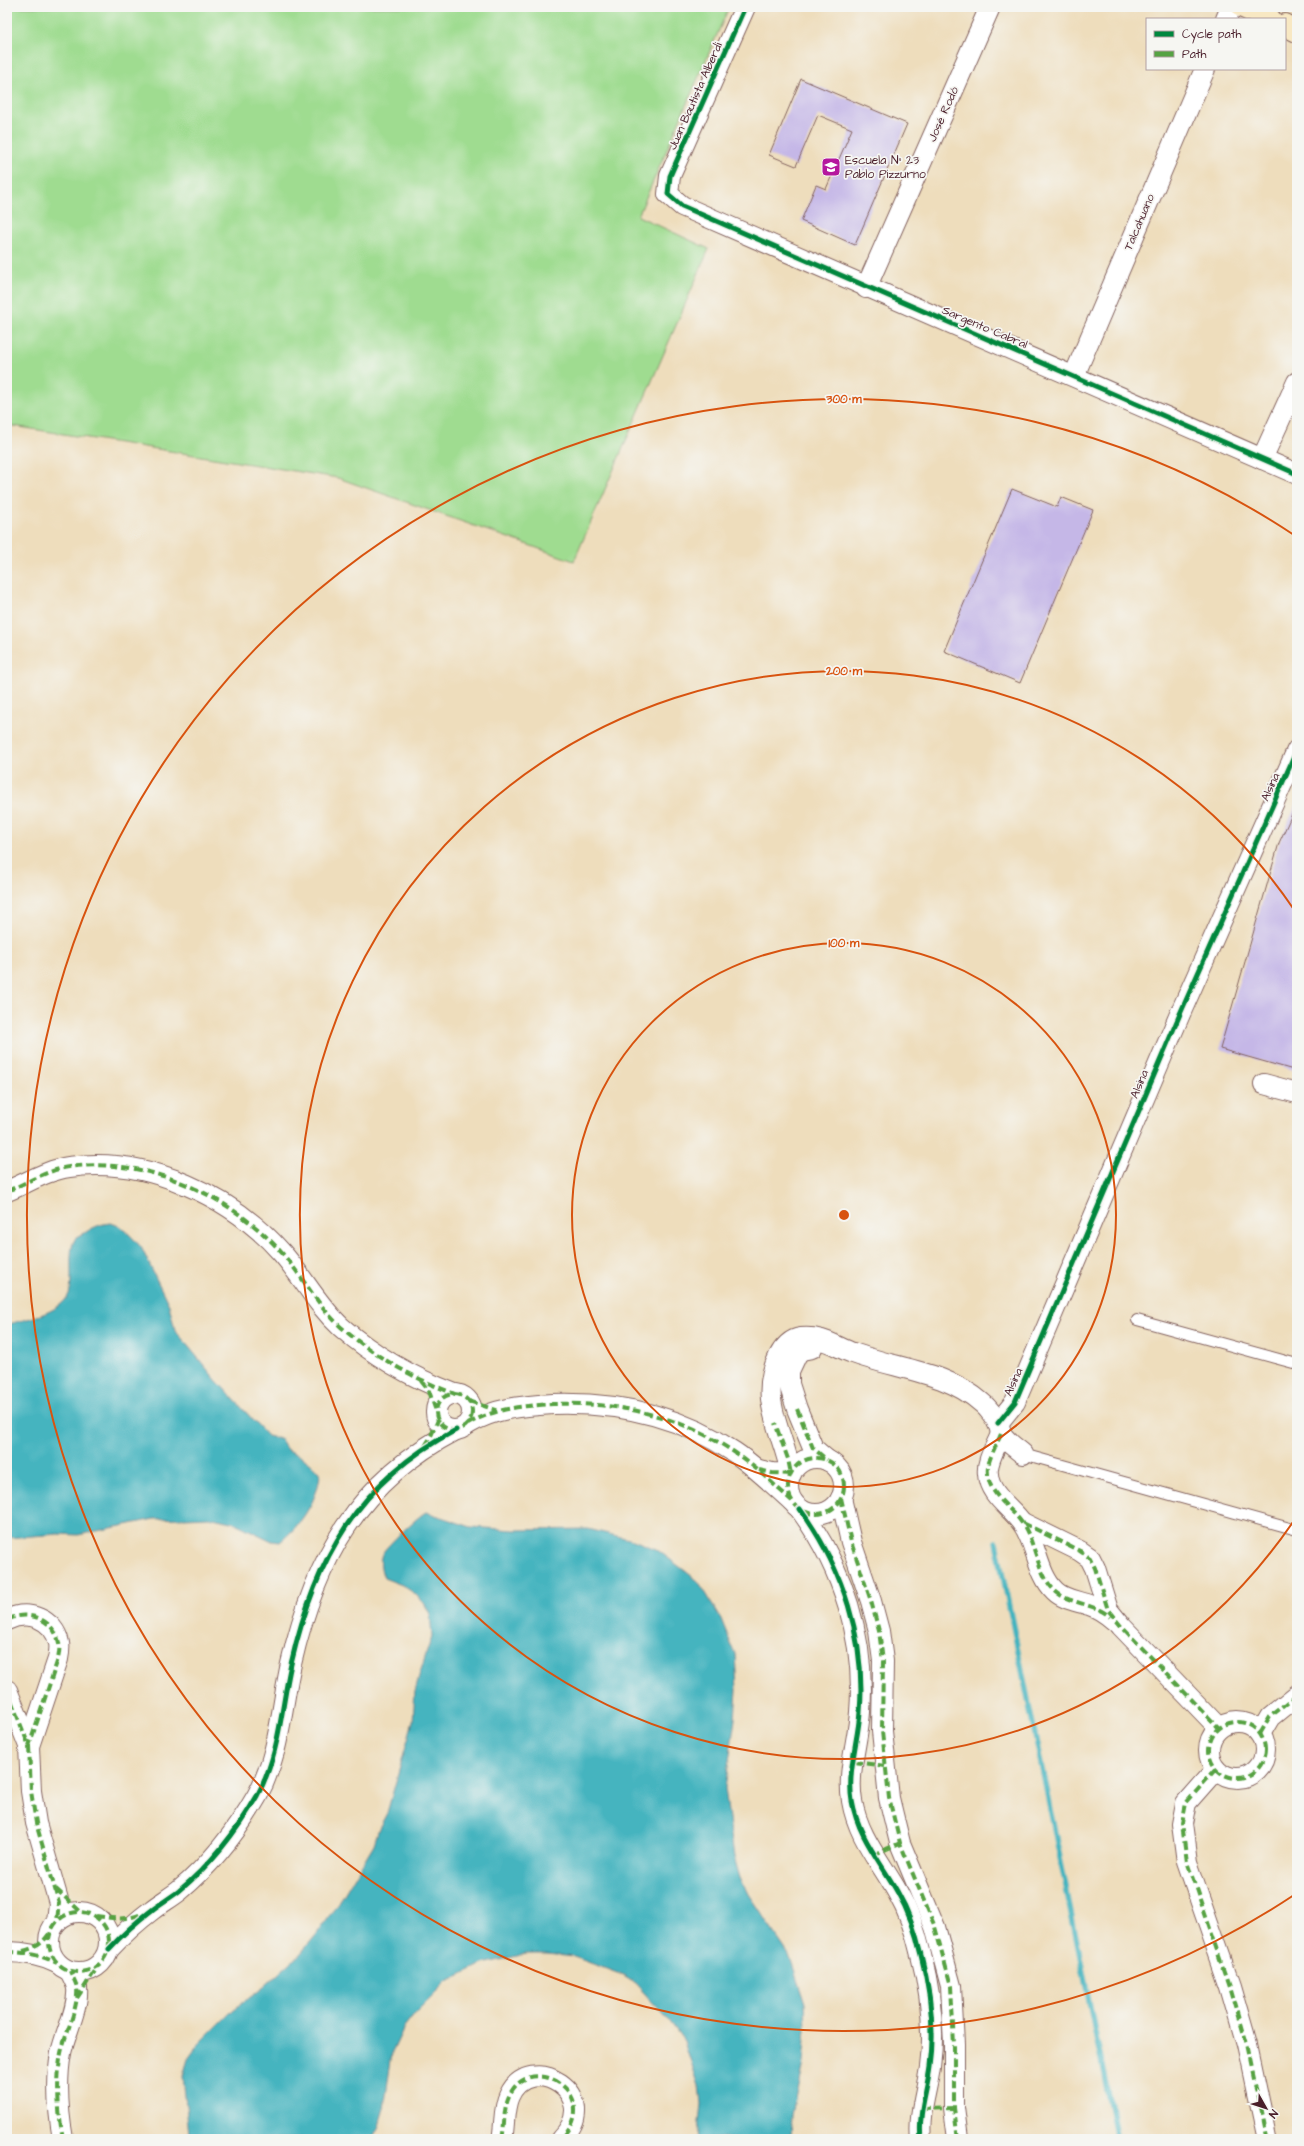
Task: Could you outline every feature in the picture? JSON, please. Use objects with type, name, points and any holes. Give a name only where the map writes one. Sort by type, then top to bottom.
[{"type":"street","name":"Juan Bautista Alberdi","points":[[668,194],[670,176],[745,7]]},
{"type":"street","name":"José Rodó","points":[[866,288],[990,7]]},
{"type":"street","points":[[1226,18],[1231,7]]},
{"type":"street","points":[[1243,7],[1268,18]]},
{"type":"street","points":[[1286,26],[1297,31]]},
{"type":"street","name":"Talcahuano","points":[[1074,376],[1205,70]]},
{"type":"street","name":"Sargento Cabral","points":[[668,194],[682,206],[866,288],[1074,376],[1297,474]]},
{"type":"street","points":[[1262,459],[1297,382]]},
{"type":"street","name":"Alsina","points":[[1023,1523],[991,1487],[988,1474],[989,1464],[1000,1428],[1016,1402],[1177,1021],[1297,750]]},
{"type":"street","points":[[1264,1084],[1297,1093]]},
{"type":"street","points":[[7,1191],[52,1170],[69,1167],[90,1166],[121,1168],[145,1172],[199,1190],[241,1214],[263,1233],[283,1254],[319,1304],[341,1326],[390,1364],[421,1381],[496,1410]]},
{"type":"street","points":[[841,1498],[830,1510],[815,1514],[796,1505],[788,1488],[791,1474],[788,1459],[775,1423],[771,1403],[774,1370],[778,1357],[790,1342],[800,1338],[815,1338],[833,1343],[852,1353],[938,1377],[982,1403],[1000,1428],[1023,1454]]},
{"type":"street","points":[[852,1353],[833,1353],[809,1348],[797,1354],[789,1371],[789,1384],[797,1409],[814,1448],[840,1473],[843,1481],[841,1498],[851,1542],[871,1601],[879,1631],[883,1661],[882,1731],[889,1798],[900,1843],[935,1927],[951,1986],[954,2045],[954,2108],[958,2139]]},
{"type":"street","points":[[421,1381],[428,1391],[437,1417],[445,1428],[462,1427]]},
{"type":"street","points":[[422,1449],[430,1438],[437,1417],[439,1402],[449,1395],[462,1398],[472,1413],[462,1427]]},
{"type":"street","points":[[76,2000],[106,1955],[131,1926],[178,1892],[217,1854],[252,1805],[270,1766],[279,1737],[291,1664],[312,1589],[324,1562],[348,1522],[368,1498],[393,1472],[422,1449],[496,1410],[580,1403],[638,1410],[690,1427],[735,1452],[759,1470],[796,1505],[810,1523],[841,1584],[856,1635],[861,1686],[852,1800],[862,1835],[873,1855],[898,1892],[906,1910],[914,1930],[926,1980],[932,2046],[930,2068],[922,2109],[921,2139]]},
{"type":"street","points":[[791,1474],[796,1467],[811,1459],[828,1461]]},
{"type":"street","points":[[759,1470],[772,1473],[791,1474]]},
{"type":"street","points":[[1023,1523],[1048,1582],[1055,1592],[1065,1598],[1091,1606],[1106,1613],[1121,1626]]},
{"type":"street","points":[[1023,1523],[1080,1551],[1090,1558],[1095,1568],[1108,1610],[1121,1626],[1219,1728]]},
{"type":"street","points":[[7,1620],[19,1615],[31,1615],[41,1619],[51,1626],[60,1645],[58,1659],[29,1746]]},
{"type":"street","points":[[7,1690],[29,1746],[31,1791],[36,1823],[59,1903],[50,1949],[64,1967],[77,1988],[76,2000],[61,2054],[59,2111],[63,2139]]},
{"type":"street","points":[[1260,1734],[1270,1717],[1297,1695]]},
{"type":"street","points":[[1236,1722],[1245,1723],[1260,1734],[1265,1751],[1263,1761],[1258,1769],[1251,1775],[1242,1778],[1232,1778],[1224,1775],[1216,1769],[1211,1762],[1209,1748],[1213,1735],[1219,1728],[1236,1722]]},
{"type":"street","points":[[854,1762],[885,1766]]},
{"type":"street","points":[[1216,1769],[1186,1803],[1182,1824],[1187,1862],[1232,1993],[1247,2045],[1267,2139]]},
{"type":"street","points":[[873,1855],[900,1843]]},
{"type":"street","points":[[14,1952],[40,1955],[64,1967],[88,1971],[106,1955],[110,1940],[108,1930],[56,1889]]},
{"type":"street","points":[[14,1952],[35,1948],[44,1942],[64,1915],[88,1913],[126,1918],[152,1910]]},
{"type":"street","points":[[502,2139],[509,2096],[516,2086],[527,2078],[541,2076],[553,2079],[564,2087],[572,2096],[575,2106],[574,2119],[567,2133],[561,2139]]},
{"type":"street","points":[[922,2109],[954,2108]]},
{"type":"lane","points":[[1137,1320],[1297,1364]]},
{"type":"lane","points":[[1023,1454],[1297,1530]]},
{"type":"green space","points":[[7,7],[729,7],[638,216],[709,249],[574,561],[338,478],[7,425]]},
{"type":"water","points":[[111,1223],[119,1226],[141,1247],[169,1305],[175,1330],[216,1380],[268,1436],[280,1439],[287,1450],[305,1459],[314,1466],[320,1474],[316,1493],[307,1512],[280,1542],[272,1541],[235,1523],[209,1517],[154,1519],[78,1535],[58,1534],[7,1538],[7,1325],[41,1315],[58,1307],[69,1294],[71,1282],[71,1251],[75,1239],[89,1230],[103,1224]]},
{"type":"water","points":[[426,1512],[471,1527],[514,1530],[588,1529],[633,1540],[656,1549],[698,1581],[721,1619],[735,1654],[737,1690],[735,1719],[725,1788],[734,1857],[740,1878],[748,1894],[789,1955],[805,2004],[806,2029],[803,2062],[792,2114],[791,2139],[697,2139],[701,2105],[699,2086],[684,2041],[668,2019],[635,1983],[620,1974],[574,1957],[547,1954],[525,1954],[483,1964],[447,1981],[415,2013],[404,2027],[392,2053],[384,2109],[379,2126],[372,2139],[192,2139],[189,2135],[183,2076],[188,2059],[198,2045],[233,2010],[264,1987],[301,1953],[316,1935],[343,1896],[374,1844],[379,1828],[387,1813],[413,1721],[415,1691],[432,1636],[430,1614],[424,1603],[414,1593],[402,1585],[384,1578],[381,1569],[381,1560],[382,1554],[389,1545]]},
{"type":"building","points":[[801,79],[907,124],[855,245],[801,221],[816,185],[826,189],[852,129],[818,115],[796,166],[769,155]]},
{"type":"building","points":[[1012,489],[1057,507],[1061,497],[1093,510],[1020,683],[944,651]]},
{"type":"building","points":[[1297,803],[1297,1071],[1220,1049],[1279,843]]},
{"type":"waterway","points":[[996,1542],[1117,2139]]},
{"type":"marked path","points":[[7,1191],[53,1171],[69,1167],[98,1165],[128,1168],[157,1174],[186,1184],[239,1214],[262,1232],[290,1262],[325,1310],[354,1338],[367,1348],[409,1374],[455,1394]]},
{"type":"marked path","points":[[421,1381],[429,1391],[436,1411]]},
{"type":"marked path","points":[[458,1394],[467,1399],[471,1405],[472,1412],[471,1419],[467,1425],[458,1430],[450,1430],[441,1425],[437,1419],[436,1408],[441,1399],[447,1395],[458,1394]]},
{"type":"marked path","points":[[469,1401],[496,1410]]},
{"type":"marked path","points":[[468,1424],[488,1414],[499,1411],[520,1407],[553,1404],[601,1405],[647,1413],[670,1420],[713,1439],[749,1463],[792,1501]]},
{"type":"marked path","points":[[797,1409],[813,1448],[827,1460]]},
{"type":"marked path","points":[[425,1446],[438,1420]]},
{"type":"marked path","points":[[759,1470],[772,1473],[791,1474],[788,1459],[775,1423]]},
{"type":"marked path","points":[[1001,1434],[992,1453],[989,1464],[989,1481],[996,1495],[1017,1517],[1027,1531],[1044,1576],[1055,1591],[1067,1599],[1097,1609],[1110,1617]]},
{"type":"marked path","points":[[816,1458],[827,1460],[836,1466],[842,1475],[844,1486],[842,1497],[836,1506],[827,1512],[816,1514],[805,1512],[796,1506],[790,1497],[788,1486],[790,1475],[796,1466],[805,1460],[816,1458]]},
{"type":"marked path","points":[[841,1498],[851,1542],[871,1601],[879,1631],[883,1661],[882,1731],[889,1798],[900,1843],[935,1927],[951,1986],[954,2045],[954,2108],[958,2139]]},
{"type":"marked path","points":[[1023,1523],[1080,1551],[1090,1558],[1095,1568],[1108,1610],[1121,1626],[1219,1728]]},
{"type":"marked path","points":[[7,1620],[23,1616],[39,1618],[52,1628],[59,1643],[58,1659],[29,1746]]},
{"type":"marked path","points":[[7,1690],[29,1746],[31,1791],[36,1823],[59,1903],[57,1921]]},
{"type":"marked path","points":[[1260,1734],[1270,1717],[1297,1695]]},
{"type":"marked path","points":[[1237,1722],[1248,1724],[1257,1730],[1263,1739],[1265,1750],[1263,1761],[1257,1770],[1248,1776],[1237,1778],[1226,1776],[1217,1770],[1211,1761],[1209,1750],[1211,1739],[1217,1730],[1226,1724],[1237,1722]]},
{"type":"marked path","points":[[854,1762],[885,1766]]},
{"type":"marked path","points":[[1216,1769],[1186,1803],[1182,1824],[1187,1862],[1230,1986],[1247,2045],[1267,2139]]},
{"type":"marked path","points":[[873,1855],[900,1843]]},
{"type":"marked path","points":[[56,1889],[80,1911]]},
{"type":"marked path","points":[[73,1912],[85,1912],[96,1917],[104,1925],[109,1936],[109,1942],[107,1954],[96,1967],[85,1972],[73,1972],[62,1967],[54,1959],[49,1948],[49,1936],[54,1925],[62,1917],[73,1912]]},
{"type":"marked path","points":[[96,1916],[130,1918],[141,1914]]},
{"type":"marked path","points":[[23,1951],[38,1945],[49,1934]]},
{"type":"marked path","points":[[7,1952],[33,1954],[57,1963]]},
{"type":"marked path","points":[[77,1998],[97,1968]]},
{"type":"marked path","points":[[63,2139],[58,2096],[58,2074],[61,2053],[74,2012],[77,1995],[75,1981],[70,1971]]},
{"type":"marked path","points":[[502,2139],[506,2106],[509,2096],[519,2083],[532,2077],[547,2077],[560,2083],[570,2094],[575,2107],[573,2123],[561,2139]]},
{"type":"marked path","points":[[922,2109],[954,2108]]},
{"type":"cycle path","points":[[745,7],[670,176],[668,194],[682,206],[1297,474]]},
{"type":"cycle path","points":[[998,1423],[1015,1402],[1180,1014],[1297,750]]},
{"type":"cycle path","points":[[109,1949],[140,1919],[179,1891],[190,1881],[212,1859],[241,1822],[257,1796],[271,1764],[279,1731],[291,1664],[301,1626],[313,1590],[328,1557],[346,1527],[367,1499],[392,1473],[422,1450],[456,1430]]},
{"type":"cycle path","points":[[800,1509],[828,1555],[839,1580],[855,1632],[861,1685],[859,1723],[853,1756],[851,1779],[852,1801],[855,1814],[865,1838],[898,1893],[909,1915],[917,1939],[927,1982],[931,2011],[932,2039],[929,2076],[923,2103],[920,2130],[921,2139]]},
{"type":"place","name":"Escuela N° 23 Pablo Pizzurno","points":[[831,167]]}]
